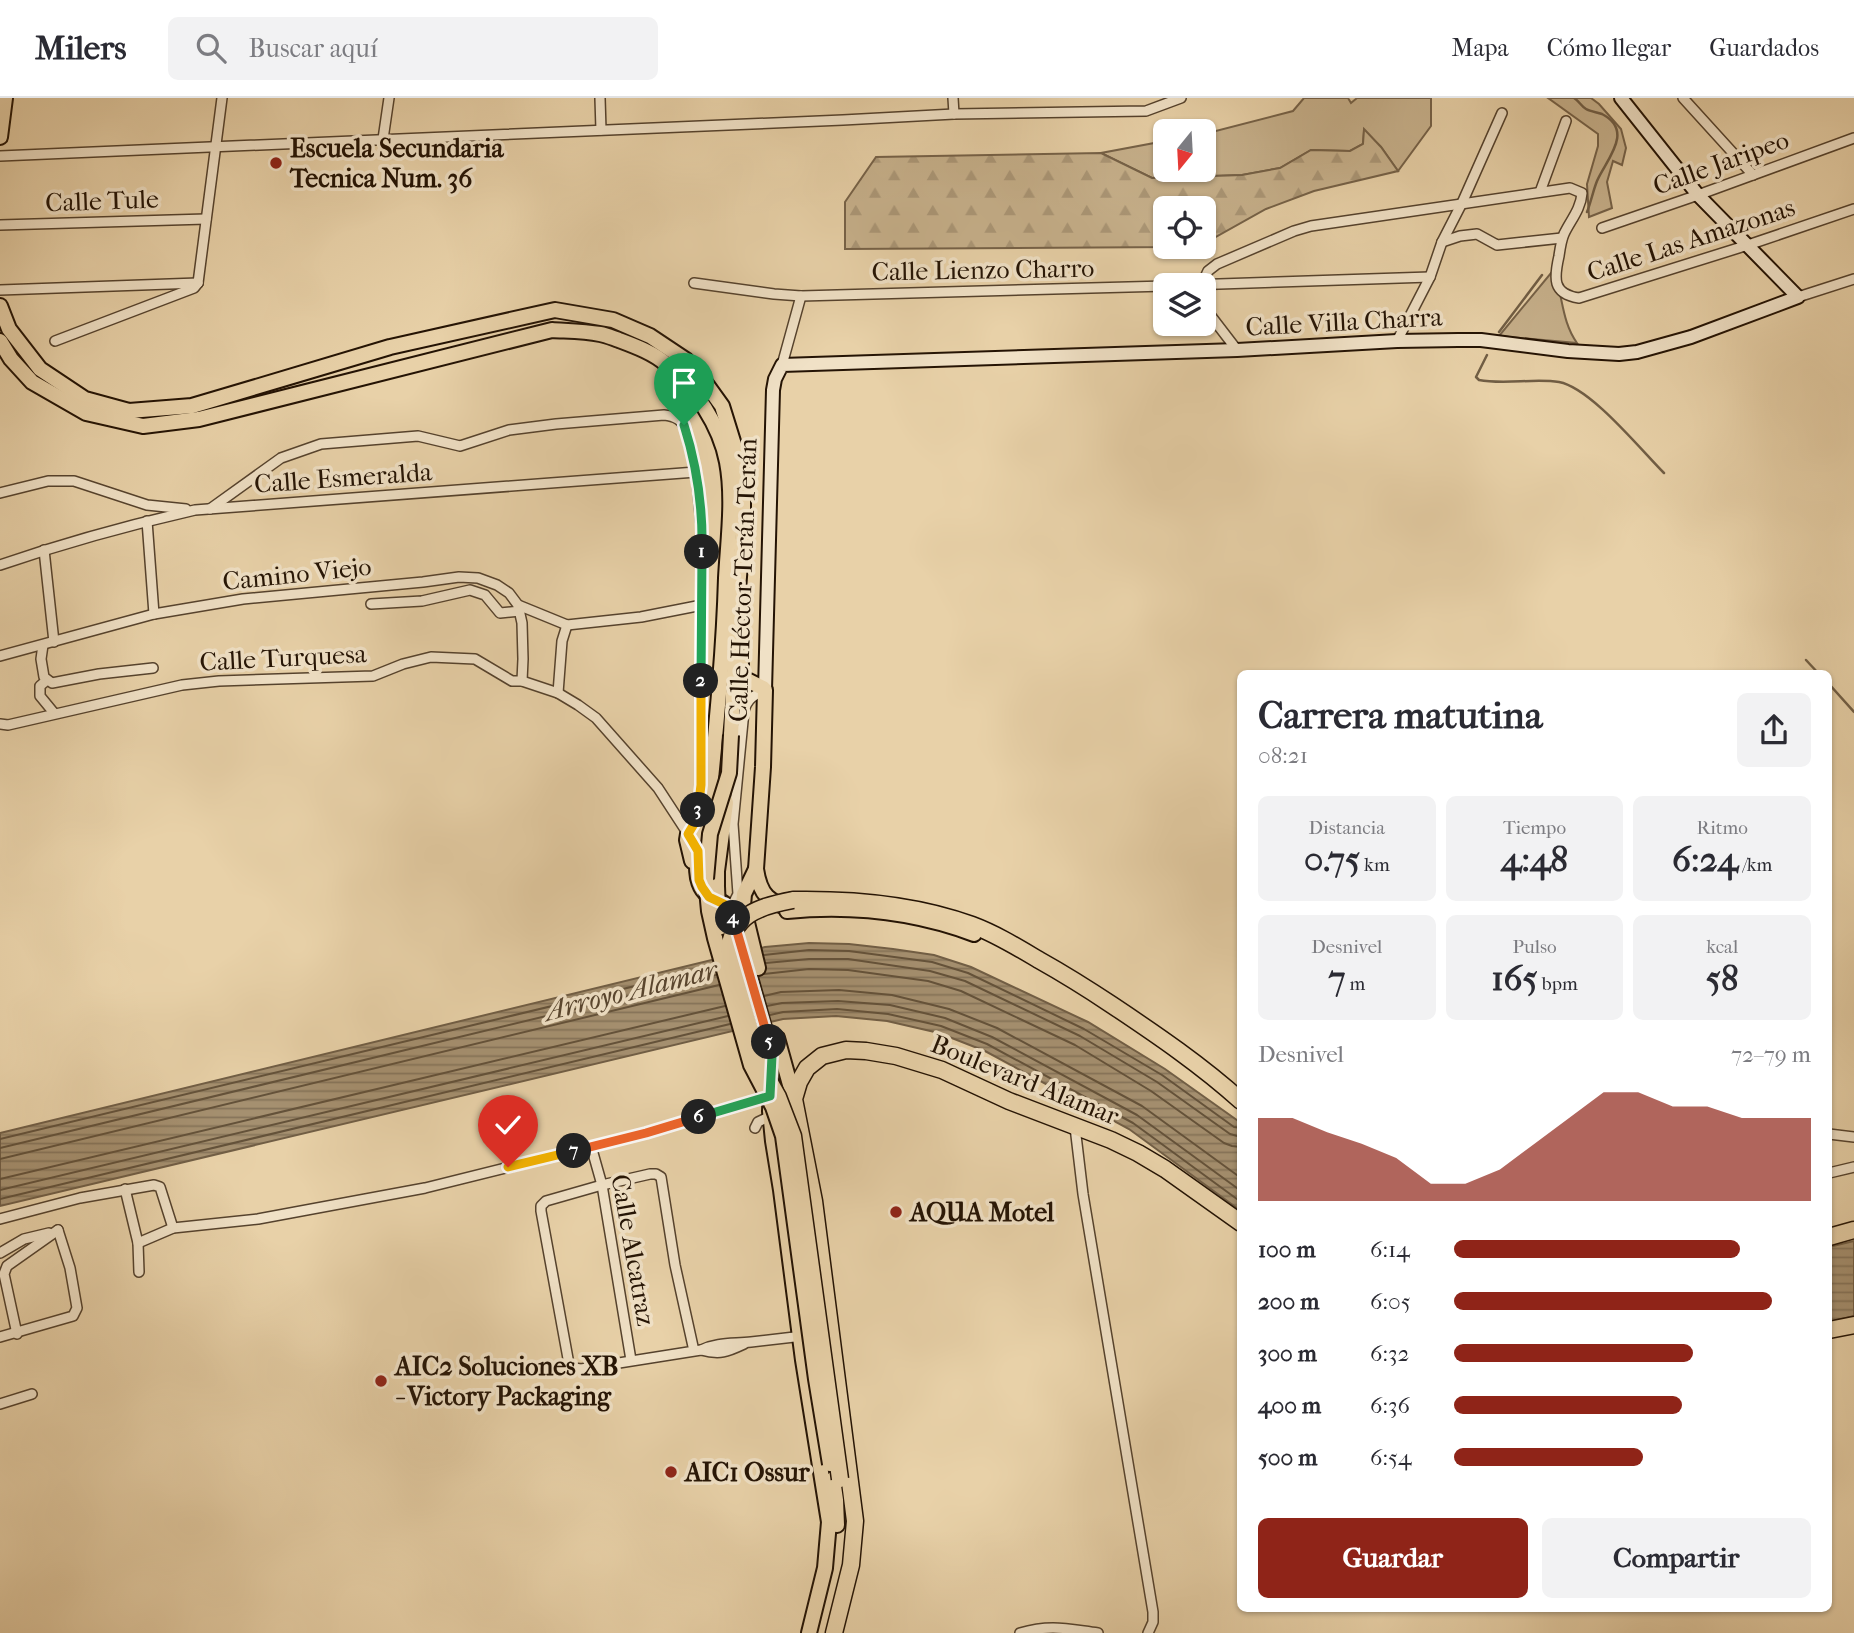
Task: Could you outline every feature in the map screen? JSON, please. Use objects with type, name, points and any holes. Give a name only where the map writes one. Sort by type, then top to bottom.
[{"type":"highway","points":[[826,1633],[844,1557],[846,1513],[837,1479],[793,1136],[778,1097],[760,1065],[729,954],[729,944],[735,931],[747,916],[770,904],[793,905],[844,900],[934,913],[974,926],[1013,944],[1068,976],[1173,1045],[1237,1098]]},
{"type":"highway","name":"Boulevard Alamar","points":[[794,1099],[807,1068],[822,1056],[846,1050],[896,1056],[942,1070],[1009,1101],[1138,1153],[1166,1169],[1237,1220]]},
{"type":"highway","points":[[794,1099],[814,1201],[855,1521],[851,1565],[834,1633]]},
{"type":"highway","points":[[1832,1233],[1854,1230]]},
{"type":"highway","points":[[1832,1329],[1854,1325]]},
{"type":"main road","points":[[0,137],[5,98]]},
{"type":"main road","points":[[0,306],[9,329],[40,369],[85,399],[129,411],[192,406],[390,347],[555,310],[613,320],[650,336],[686,360],[722,406],[740,464],[743,528],[729,773],[710,834],[706,879],[715,938],[751,1065],[773,1107],[783,1136],[816,1379],[837,1479],[837,1542],[830,1591],[818,1633]]},
{"type":"main road","points":[[0,341],[11,359],[32,382],[86,413],[143,426],[199,419],[552,330],[601,334],[635,346],[665,363],[687,385],[705,409],[719,435],[727,461],[730,494],[725,614],[708,800],[698,851],[699,880],[709,897],[726,905],[739,902]]},
{"type":"main road","points":[[738,609],[743,620],[740,675],[765,691]]},
{"type":"main road","name":"Calle Héctor Terán Terán","points":[[739,902],[756,869],[765,691]]},
{"type":"main road","points":[[712,763],[726,803],[717,871],[718,911],[729,954]]},
{"type":"main road","points":[[688,834],[694,882],[702,897],[725,911],[739,902]]},
{"type":"main road","points":[[756,869],[758,884],[764,893],[778,905],[793,905]]},
{"type":"main road","points":[[739,902],[745,936],[771,1034],[794,1099]]},
{"type":"main road","points":[[745,936],[765,914],[793,905]]},
{"type":"main road","points":[[771,1034],[770,1108],[773,1141],[799,1336],[829,1522],[825,1568],[809,1633]]},
{"type":"street","points":[[55,341],[194,288],[198,283],[222,98]]},
{"type":"street","points":[[383,139],[388,98]]},
{"type":"street","points":[[600,98],[601,130]]},
{"type":"street","points":[[953,98],[954,114]]},
{"type":"street","points":[[0,156],[954,114],[1146,111],[1181,98]]},
{"type":"street","points":[[1621,98],[1698,195],[1798,297]]},
{"type":"street","points":[[1683,98],[1753,175]]},
{"type":"street","points":[[1397,341],[1430,277],[1442,242],[1502,113]]},
{"type":"street","points":[[1207,273],[1217,264],[1311,226],[1540,192],[1566,121]]},
{"type":"street","name":"Calle Jaripeo","points":[[1602,228],[1854,138]]},
{"type":"street","name":"Calle Las Amazonas","points":[[1540,192],[1570,187],[1582,193],[1579,206],[1562,238],[1555,275],[1558,287],[1567,296],[1579,298],[1748,246],[1854,209]]},
{"type":"street","name":"Calle Tule","points":[[0,225],[206,219]]},
{"type":"street","points":[[1442,242],[1476,234],[1497,245],[1562,238]]},
{"type":"street","points":[[1216,284],[1430,277]]},
{"type":"street","name":"Calle Villa Charra","points":[[782,365],[1237,350],[1397,341],[1481,340],[1619,354],[1691,337],[1854,279]]},
{"type":"street","points":[[0,290],[198,283]]},
{"type":"street","name":"Calle Lienzo Charro","points":[[694,283],[801,296],[1153,286]]},
{"type":"street","name":"Calle Héctor Terán Terán","points":[[765,691],[773,390],[801,296]]},
{"type":"street","points":[[1216,323],[1237,350]]},
{"type":"street","points":[[210,509],[281,458],[321,444],[418,436],[460,446],[509,430],[664,415],[675,417],[684,425],[696,472],[702,534],[701,785],[697,815],[688,834]]},
{"type":"street","name":"Calle Esmeralda","points":[[0,565],[44,550],[195,510],[696,472]]},
{"type":"street","points":[[0,493],[48,481],[74,481],[147,505],[195,510]]},
{"type":"street","points":[[147,521],[154,614]]},
{"type":"street","points":[[44,550],[54,642]]},
{"type":"street","name":"Camino Viejo","points":[[0,656],[154,614],[243,599],[459,577],[478,578],[497,585],[509,593],[519,608]]},
{"type":"street","points":[[371,604],[422,601],[470,590],[485,595],[500,613],[519,608],[568,625],[641,617],[702,605]]},
{"type":"street","points":[[519,608],[522,681]]},
{"type":"street","points":[[558,693],[562,641],[568,625]]},
{"type":"street","points":[[43,645],[41,659],[44,677],[52,683],[153,668]]},
{"type":"street","name":"Calle Turquesa","points":[[0,724],[183,685],[219,681],[373,676],[403,664],[432,657],[475,659],[512,681],[522,681],[558,693],[596,718],[658,788],[698,851]]},
{"type":"street","points":[[47,680],[40,686],[40,696],[54,713]]},
{"type":"street","points":[[739,902],[733,824],[744,711],[750,698],[765,691]]},
{"type":"street","points":[[138,1243],[173,1228],[258,1219],[425,1188],[646,1133],[752,1102],[770,1108]]},
{"type":"street","points":[[752,1102],[770,1108]]},
{"type":"street","points":[[755,1128],[770,1108]]},
{"type":"street","points":[[1075,1127],[1083,1194],[1153,1612],[1153,1622],[1148,1633]]},
{"type":"street","points":[[1832,1134],[1854,1137]]},
{"type":"street","name":"Calle Alcatraz","points":[[591,1146],[602,1185],[631,1360]]},
{"type":"street","points":[[1832,1172],[1854,1167]]},
{"type":"street","points":[[697,1350],[674,1265],[661,1177],[656,1174],[602,1185],[546,1201],[541,1206],[569,1364],[575,1368],[697,1350],[724,1343],[830,1332]]},
{"type":"street","points":[[0,1219],[79,1198],[154,1185],[160,1187],[173,1228]]},
{"type":"street","points":[[125,1189],[138,1243],[139,1272]]},
{"type":"street","points":[[0,1253],[24,1239],[58,1230]]},
{"type":"street","points":[[17,1334],[4,1274],[7,1266],[58,1230]]},
{"type":"street","points":[[0,1337],[73,1317],[77,1308],[58,1230]]},
{"type":"street","points":[[0,1404],[33,1394]]},
{"type":"street","points":[[1020,1633],[1052,1627],[1098,1633]]},
{"type":"green space","points":[[1304,98],[1348,98],[1351,103],[1357,98],[1431,98],[1431,126],[1398,171],[1381,147],[1364,131],[1363,144],[1350,151],[1311,150],[1280,168],[1242,175],[1216,176],[1216,131],[1293,111]]},
{"type":"green space","points":[[1548,98],[1591,98],[1621,129],[1626,148],[1622,165],[1613,161],[1607,182],[1612,208],[1589,217],[1587,184],[1598,146],[1598,134]]},
{"type":"green space","points":[[1364,129],[1398,171],[1314,191],[1266,209],[1216,237],[1216,196],[1153,196],[1153,247],[845,249],[845,202],[876,157],[1101,153],[1153,178],[1153,182],[1216,182],[1216,176],[1242,175],[1280,168],[1311,150],[1350,151],[1363,144]]},
{"type":"green space","points":[[1153,143],[1153,178],[1152,178],[1101,153]]},
{"type":"green space","points":[[1551,273],[1555,275],[1566,318],[1577,343],[1499,336]]},
{"type":"water","name":"Arroyo Alamar","points":[[809,943],[849,944],[934,955],[971,967],[1088,1022],[1165,1069],[1237,1120],[1237,1208],[1129,1129],[985,1051],[939,1033],[887,1021],[836,1016],[783,1019],[0,1206],[0,1133],[765,947]]},
{"type":"water","points":[[1854,1241],[1854,1316],[1832,1321],[1832,1246]]},
{"type":"waterway","points":[[1574,98],[1586,109],[1602,114],[1612,121],[1617,137],[1597,181],[1587,212]]},
{"type":"waterway","points":[[1499,332],[1542,275]]},
{"type":"waterway","points":[[1487,355],[1476,377],[1479,380],[1549,381],[1572,387],[1600,407],[1664,473]]},
{"type":"waterway","points":[[1806,660],[1815,670]]},
{"type":"waterway","points":[[1832,687],[1854,712]]},
{"type":"place","name":"Escuela Secundaria Tecnica Num. 36","points":[[276,163]]},
{"type":"place","name":"AQUA Motel","points":[[896,1212]]},
{"type":"place","name":"AIC2 Soluciones XB - Victory Packaging","points":[[381,1381]]},
{"type":"place","name":"AIC1 Ossur","points":[[671,1472]]},
{"type":"route","points":[[508,1167],[646,1133],[770,1096],[772,1056],[734,920],[726,905],[709,897],[702,887],[699,880],[698,851],[688,834],[697,815],[701,785],[702,534],[696,472],[684,425]]}]
